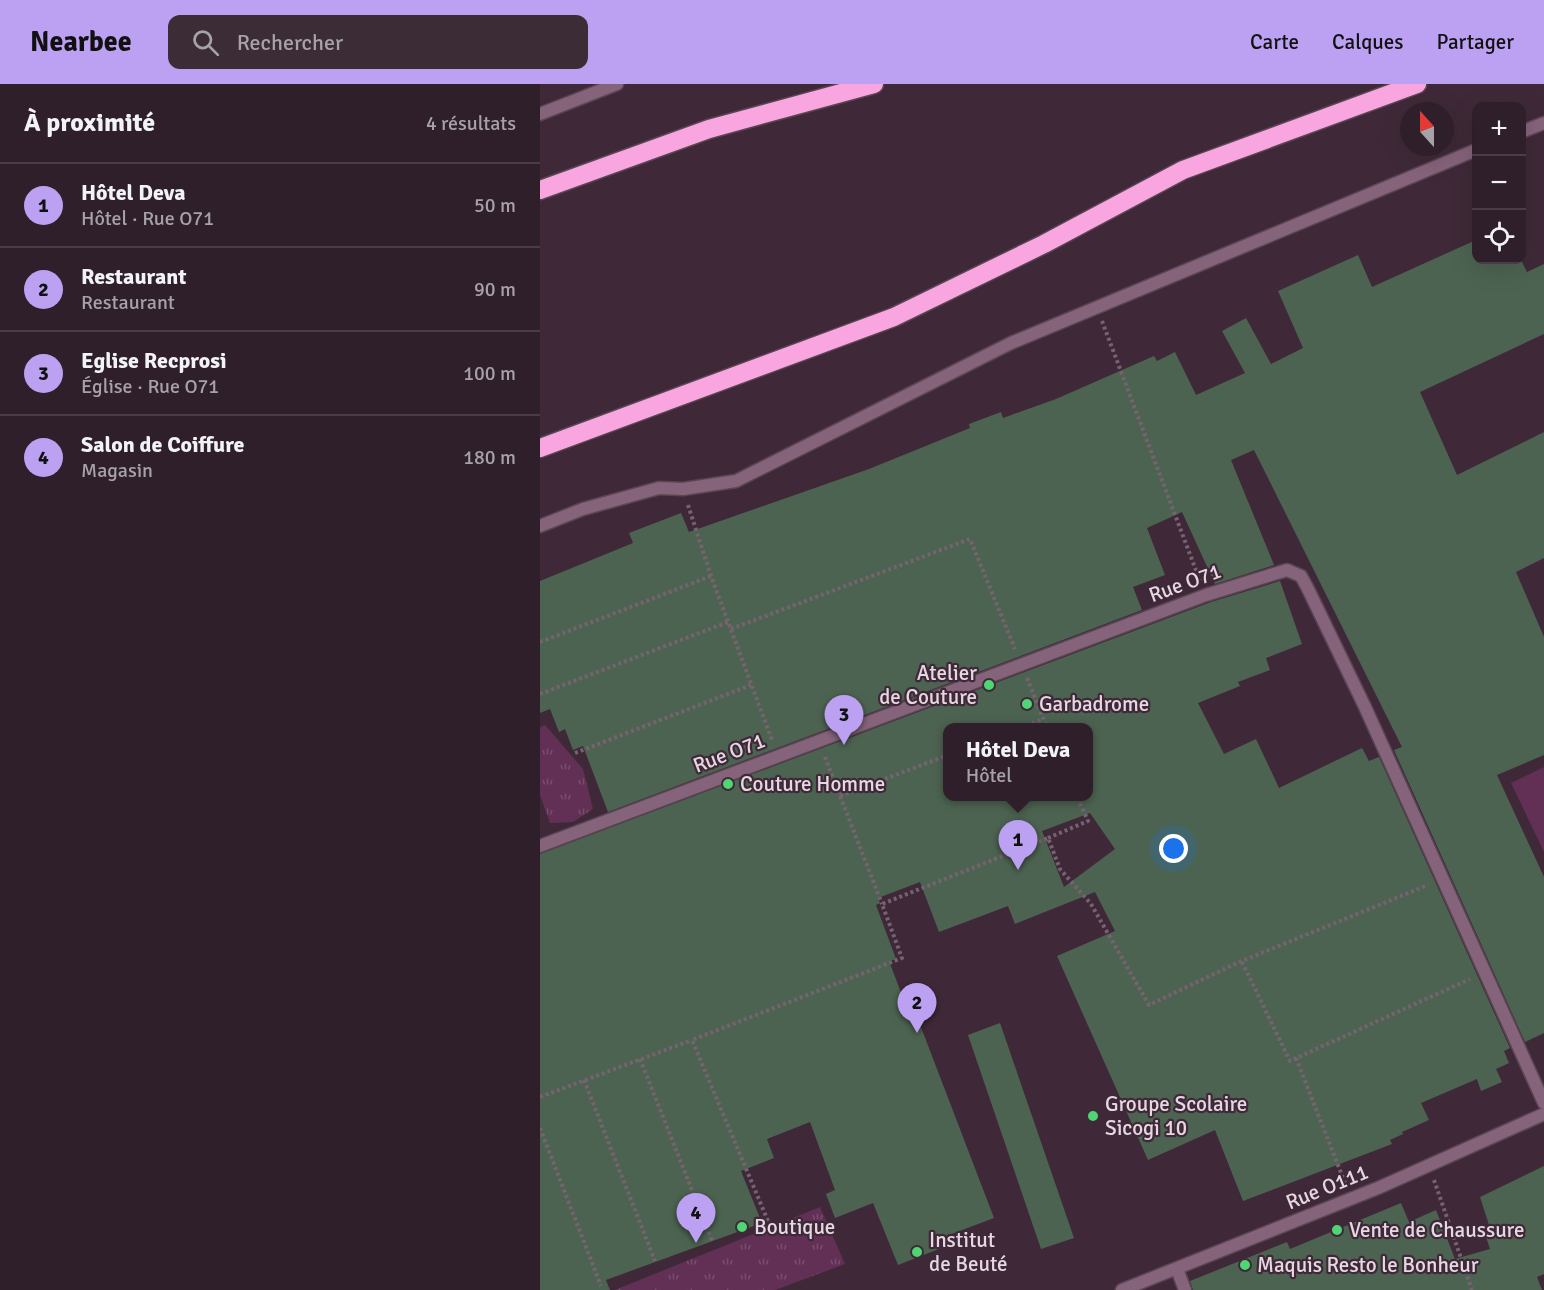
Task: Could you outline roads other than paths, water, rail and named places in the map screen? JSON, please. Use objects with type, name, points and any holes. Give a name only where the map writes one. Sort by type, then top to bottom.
[{"type":"highway","points":[[540,190],[709,129],[874,84]]},
{"type":"highway","points":[[540,448],[894,317],[1044,244],[1183,170],[1417,84]]},
{"type":"street","points":[[540,114],[617,84]]},
{"type":"street","points":[[1526,130],[1544,123]]},
{"type":"street","points":[[540,526],[618,498],[659,488],[682,489],[736,481],[1011,343],[1472,152]]},
{"type":"street","name":"Rue O71","points":[[540,846],[818,739],[1206,596],[1287,570],[1301,576],[1365,707],[1544,1103]]},
{"type":"street","name":"Rue O111","points":[[1122,1290],[1351,1199],[1544,1114]]},
{"type":"street","points":[[1177,1269],[1185,1290]]},
{"type":"place","name":"Atelier de Couture","points":[[989,685]]},
{"type":"place","name":"Garbadrome","points":[[1027,704]]},
{"type":"place","name":"Eglise Recprosi","points":[[844,745]]},
{"type":"place","name":"Couture Homme","points":[[728,784]]},
{"type":"place","name":"Hôtel Deva","points":[[1018,870]]},
{"type":"place","name":"Restaurant","points":[[917,1033]]},
{"type":"place","name":"Groupe Scolaire Sicogi 10","points":[[1093,1116]]},
{"type":"place","name":"Boutique","points":[[742,1227]]},
{"type":"place","name":"Vente de Chaussure","points":[[1337,1230]]},
{"type":"place","name":"Salon de Coiffure","points":[[696,1243]]},
{"type":"place","name":"Institut de Beuté","points":[[917,1252]]},
{"type":"place","name":"Maquis Resto le Bonheur","points":[[1245,1265]]}]
